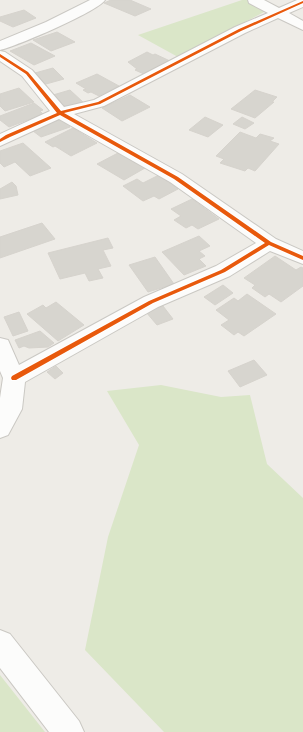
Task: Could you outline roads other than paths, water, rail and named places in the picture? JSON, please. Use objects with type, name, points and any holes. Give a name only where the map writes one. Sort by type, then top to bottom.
[{"type":"street","points":[[0,46],[74,16],[99,0]]},
{"type":"street","points":[[254,0],[303,26]]},
{"type":"street","points":[[0,141],[60,113],[99,103],[277,13],[303,2]]},
{"type":"street","points":[[0,55],[27,73],[60,113],[176,178],[269,243],[303,258]]},
{"type":"street","points":[[14,378],[151,302],[223,271],[269,243]]},
{"type":"street","points":[[0,346],[14,378],[10,410],[0,428]]},
{"type":"street","points":[[0,644],[68,732]]}]
